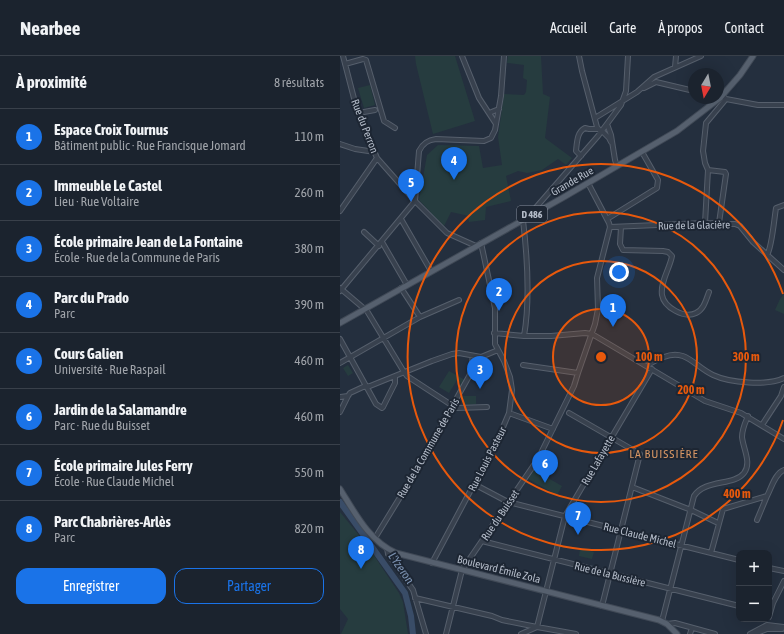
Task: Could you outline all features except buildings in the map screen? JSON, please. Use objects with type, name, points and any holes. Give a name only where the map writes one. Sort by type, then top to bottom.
[{"type":"main road","name":"Grande Rue","points":[[724,94],[740,75],[753,56]]},
{"type":"main road","name":"Grande Rue","points":[[340,323],[642,152],[677,131],[712,104]]},
{"type":"main road","name":"Boulevard Émile Zola","points":[[340,489],[362,523],[375,538],[387,548],[405,556],[546,591],[665,623],[677,634]]},
{"type":"street","name":"Rue du Perron","points":[[343,56],[357,110],[377,158],[415,201],[447,233],[479,244]]},
{"type":"street","points":[[462,56],[479,98],[496,124]]},
{"type":"street","points":[[487,407],[456,408],[407,376],[369,314],[341,290],[402,219],[415,201],[419,151],[423,144],[430,140],[436,139],[480,141],[486,140],[493,135],[499,109],[504,56]]},
{"type":"street","points":[[579,56],[595,118],[600,131]]},
{"type":"street","points":[[531,215],[621,105],[624,99],[628,56]]},
{"type":"street","points":[[675,67],[676,56]]},
{"type":"street","points":[[595,118],[642,88],[654,77],[701,56]]},
{"type":"street","points":[[345,64],[363,59],[366,60],[378,109],[384,121],[394,128]]},
{"type":"street","points":[[642,88],[646,88],[656,82],[688,90]]},
{"type":"street","points":[[724,98],[758,105],[784,105]]},
{"type":"street","points":[[705,223],[708,170],[703,151],[706,123],[717,104]]},
{"type":"street","points":[[364,112],[378,109]]},
{"type":"street","points":[[489,113],[499,109]]},
{"type":"street","points":[[607,124],[611,135],[617,166]]},
{"type":"street","points":[[580,156],[576,151],[578,136],[580,130],[584,128],[600,131],[609,138],[612,144]]},
{"type":"street","points":[[340,144],[355,149],[375,152]]},
{"type":"street","points":[[607,219],[657,188],[658,180],[642,152]]},
{"type":"street","points":[[340,211],[377,158]]},
{"type":"street","points":[[708,170],[725,172],[726,174],[719,223]]},
{"type":"street","points":[[588,183],[610,227]]},
{"type":"street","points":[[410,195],[414,194],[416,190]]},
{"type":"street","points":[[767,255],[770,249],[776,208],[784,205]]},
{"type":"street","points":[[402,219],[431,271]]},
{"type":"street","points":[[523,220],[526,279],[526,314],[524,336]]},
{"type":"street","name":"Rue de la Glacière","points":[[610,227],[705,223],[738,225],[784,270]]},
{"type":"street","name":"Rue du Buisset","points":[[446,634],[462,570],[538,459],[574,386],[592,334],[598,309],[597,278],[610,227]]},
{"type":"street","points":[[621,227],[621,248],[623,250],[663,251],[670,254],[672,258],[662,289],[662,295],[664,301],[678,312],[685,315],[696,313],[706,302],[709,292]]},
{"type":"street","points":[[364,232],[381,244],[407,285]]},
{"type":"street","name":"Rue Louis Pasteur","points":[[432,563],[498,439],[510,413],[512,390],[511,381],[504,361],[495,344],[495,308],[479,244]]},
{"type":"street","points":[[401,288],[420,317]]},
{"type":"street","points":[[340,363],[420,317],[459,300]]},
{"type":"street","points":[[494,333],[524,336],[551,336],[585,333],[592,334],[705,401],[748,416],[784,439]]},
{"type":"street","points":[[340,339],[366,388],[376,404],[382,408],[384,407],[395,383],[395,376]]},
{"type":"street","points":[[340,397],[352,395],[432,360],[459,353],[481,357],[498,350]]},
{"type":"street","points":[[647,366],[670,355],[677,355],[688,358],[714,376],[725,379],[755,382],[777,381],[784,379]]},
{"type":"street","name":"Rue de la Commune de Paris","points":[[375,538],[410,481],[472,371],[473,356]]},
{"type":"street","points":[[523,365],[578,372]]},
{"type":"street","name":"Rue Lafayette","points":[[537,627],[565,516],[611,437],[640,392],[652,369]]},
{"type":"street","points":[[762,425],[781,396],[784,388]]},
{"type":"street","points":[[340,412],[349,395]]},
{"type":"street","points":[[510,413],[553,429]]},
{"type":"street","points":[[568,413],[640,454],[602,606]]},
{"type":"street","points":[[715,634],[673,623],[665,623],[671,589],[694,496],[702,488],[738,478],[746,471],[747,462],[742,436],[748,416]]},
{"type":"street","points":[[757,520],[777,477],[781,471],[784,470]]},
{"type":"street","name":"Rue Claude Michel","points":[[474,484],[508,502],[736,559]]},
{"type":"street","points":[[632,487],[691,510],[718,523]]},
{"type":"street","points":[[711,553],[723,509],[767,496]]},
{"type":"street","name":"Rue de la Bussière","points":[[482,541],[736,605]]},
{"type":"street","points":[[387,548],[388,554],[410,585],[426,634]]},
{"type":"street","points":[[772,569],[784,572]]},
{"type":"street","points":[[772,606],[784,581]]},
{"type":"street","points":[[778,592],[784,595]]},
{"type":"street","points":[[415,598],[453,606],[530,627],[576,634]]},
{"type":"street","points":[[767,627],[768,622]]},
{"type":"street","points":[[673,629],[675,626],[681,625]]},
{"type":"street","points":[[521,634],[530,627]]},
{"type":"street","points":[[752,633],[767,627],[784,628]]},
{"type":"street","points":[[690,634],[692,628]]},
{"type":"green space","points":[[415,56],[455,56],[475,121],[433,134]]},
{"type":"green space","points":[[508,56],[541,56],[543,94],[550,97],[545,138],[572,158],[566,165],[558,159],[542,170],[527,173],[518,171],[506,176],[511,201],[486,207],[485,220],[469,222],[469,216],[451,212],[444,226],[419,200],[427,155],[438,145],[479,146],[483,168],[502,165],[498,137],[504,94],[524,95],[526,92],[527,80],[523,78],[524,65],[507,63]]},
{"type":"green space","points":[[370,85],[375,105],[364,108],[358,88]]},
{"type":"green space","points":[[784,294],[784,314],[775,310]]},
{"type":"green space","points":[[348,365],[353,373],[348,376],[343,368]]},
{"type":"green space","points":[[449,371],[465,380],[458,389],[461,383],[457,380],[449,393],[439,387]]},
{"type":"green space","points":[[463,396],[476,396],[476,404],[464,405]]},
{"type":"green space","points":[[535,468],[549,475],[548,478],[562,486],[557,495],[528,479]]},
{"type":"green space","points":[[340,512],[367,545],[399,593],[403,602],[408,634],[341,634],[348,619],[340,609]]},
{"type":"green space","points":[[580,549],[594,552],[592,559],[579,556]]},
{"type":"waterway","name":"L'Yzeron","points":[[340,502],[405,593],[411,616],[413,634]]},
{"type":"place","name":"Parc du Prado","points":[[454,180]]},
{"type":"place","name":"Cours Galien","points":[[411,202]]},
{"type":"place","name":"Immeuble Le Castel","points":[[499,311]]},
{"type":"place","name":"Espace Croix Tournus","points":[[613,327]]},
{"type":"place","name":"École primaire Jean de La Fontaine","points":[[480,389]]},
{"type":"place","name":"Jardin de la Salamandre","points":[[545,483]]},
{"type":"place","name":"École primaire Jules Ferry","points":[[578,535]]},
{"type":"place","name":"Parc Chabrières-Arlès","points":[[361,569]]},
{"type":"district","name":"LA BUISSIÈRE","points":[[664,454]]}]
